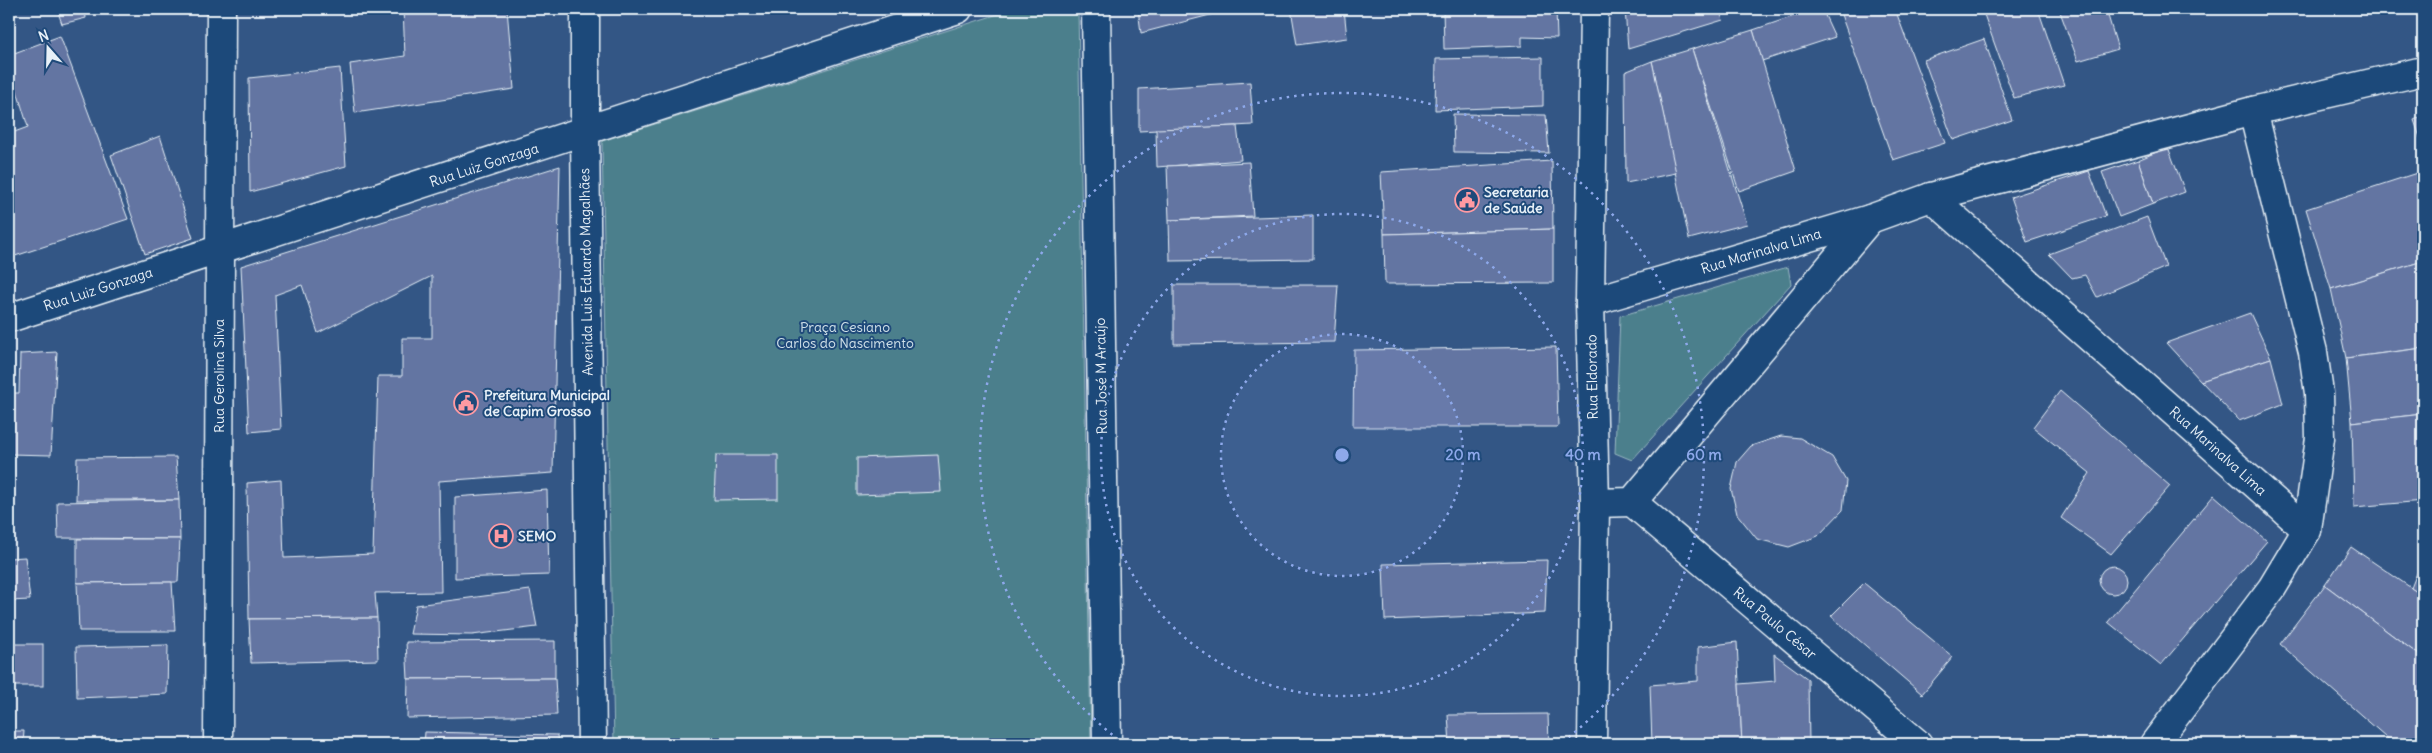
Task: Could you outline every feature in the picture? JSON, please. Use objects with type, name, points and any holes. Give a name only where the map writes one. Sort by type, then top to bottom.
[{"type":"street","name":"Rua Gerolina Silva","points":[[218,744],[221,9]]},
{"type":"street","name":"Avenida Luis Eduardo Magalhães","points":[[585,9],[592,744]]},
{"type":"street","name":"Rua Luiz Gonzaga","points":[[9,318],[958,9]]},
{"type":"street","name":"Rua José M Araújo","points":[[1096,9],[1107,744]]},
{"type":"street","name":"Rua Eldorado","points":[[1592,744],[1595,503],[1590,302],[1594,9]]},
{"type":"street","name":"Rua Marinalva Lima","points":[[1590,302],[1870,219],[1931,197],[2254,111],[2423,71]]},
{"type":"street","points":[[2154,744],[2272,588],[2307,530],[2320,438],[2319,393],[2313,352],[2254,111]]},
{"type":"street","name":"Rua Marinalva Lima","points":[[1931,197],[2307,530]]},
{"type":"street","points":[[1595,503],[1632,502],[1870,219]]},
{"type":"street","name":"Rua Paulo César","points":[[1632,502],[1918,744]]},
{"type":"green space","name":"Praça Cesiano Carlos do Nascimento","points":[[1014,9],[1078,9],[1091,744],[614,744],[602,141]]},
{"type":"green space","points":[[1788,267],[1791,284],[1632,460],[1615,453],[1620,316]]},
{"type":"building","points":[[57,9],[85,9],[86,18],[62,24]]},
{"type":"building","points":[[403,9],[507,9],[514,89],[355,113],[350,64],[405,56]]},
{"type":"building","points":[[1138,9],[1233,9],[1141,33]]},
{"type":"building","points":[[1291,9],[1344,9],[1347,38],[1297,45]]},
{"type":"building","points":[[1443,9],[1556,9],[1557,38],[1522,37],[1522,46],[1444,49]]},
{"type":"building","points":[[1625,9],[1719,9],[1723,20],[1628,49]]},
{"type":"building","points":[[1815,9],[1822,9],[1835,37],[1762,61],[1753,30]]},
{"type":"building","points":[[1839,9],[1895,9],[1945,143],[1893,160]]},
{"type":"building","points":[[1982,9],[2038,9],[2064,85],[2014,98]]},
{"type":"building","points":[[2059,9],[2106,9],[2118,49],[2078,61]]},
{"type":"building","points":[[1753,30],[1796,171],[1739,191],[1692,49]]},
{"type":"building","points":[[60,36],[128,219],[9,258],[9,134],[28,127],[9,65],[9,55]]},
{"type":"building","points":[[1984,39],[2012,120],[1953,140],[1924,60]]},
{"type":"building","points":[[1692,49],[1747,224],[1689,239],[1652,61]]},
{"type":"building","points":[[1543,57],[1543,106],[1435,110],[1436,59]]},
{"type":"building","points":[[1652,61],[1676,173],[1626,183],[1625,72]]},
{"type":"building","points":[[340,68],[346,166],[250,192],[249,78]]},
{"type":"building","points":[[1250,82],[1253,125],[1139,131],[1139,89]]},
{"type":"building","points":[[1453,114],[1546,115],[1549,153],[1454,152]]},
{"type":"building","points":[[2423,116],[2423,146],[2414,120]]},
{"type":"building","points":[[1237,126],[1241,160],[1157,167],[1156,129]]},
{"type":"building","points":[[160,136],[193,238],[145,254],[111,155]]},
{"type":"building","points":[[2168,147],[2185,192],[2153,204],[2138,160]]},
{"type":"building","points":[[2138,160],[2153,204],[2119,217],[2102,172]]},
{"type":"building","name":"Secretaria de Saúde","points":[[1552,161],[1553,229],[1384,234],[1381,172]]},
{"type":"building","points":[[1249,162],[1253,216],[1169,220],[1167,166]]},
{"type":"building","name":"Prefeitura Municipal de Capim Grosso","points":[[560,166],[553,473],[439,481],[441,592],[375,593],[377,618],[249,619],[247,483],[281,480],[284,558],[373,554],[378,376],[402,376],[402,338],[432,338],[432,276],[318,333],[302,285],[275,295],[281,429],[249,432],[241,266]]},
{"type":"building","points":[[2089,171],[2106,216],[2027,242],[2011,197]]},
{"type":"building","points":[[2423,171],[2423,261],[2331,289],[2306,209]]},
{"type":"building","points":[[1313,215],[1313,259],[1170,261],[1169,220]]},
{"type":"building","points":[[2147,217],[2166,267],[2097,297],[2085,275],[2072,278],[2049,254]]},
{"type":"building","points":[[1553,229],[1553,283],[1385,284],[1384,234]]},
{"type":"building","points":[[2423,261],[2423,348],[2346,358],[2331,289]]},
{"type":"building","points":[[1174,285],[1338,285],[1334,342],[1174,344]]},
{"type":"building","points":[[2250,313],[2271,358],[2201,381],[2166,343]]},
{"type":"building","points":[[1556,347],[1558,427],[1353,427],[1354,350]]},
{"type":"building","points":[[2423,348],[2423,414],[2352,422],[2346,358]]},
{"type":"building","points":[[57,352],[51,455],[9,454],[9,393],[19,393],[20,354]]},
{"type":"building","points":[[2271,358],[2283,404],[2239,421],[2201,381]]},
{"type":"building","points":[[2060,391],[2170,486],[2111,554],[2061,518],[2090,473],[2033,427]]},
{"type":"building","points":[[2423,414],[2423,501],[2354,507],[2352,422]]},
{"type":"building","points":[[1781,436],[1800,438],[1832,457],[1846,481],[1843,510],[1818,536],[1789,547],[1757,539],[1737,514],[1731,489],[1737,462],[1751,446]]},
{"type":"building","points":[[716,455],[778,455],[778,499],[714,500]]},
{"type":"building","points":[[938,455],[941,492],[857,495],[857,458]]},
{"type":"building","points":[[176,457],[179,500],[76,500],[77,458]]},
{"type":"building","name":"SEMO","points":[[547,490],[549,575],[455,578],[455,497]]},
{"type":"building","points":[[2214,495],[2267,541],[2161,665],[2108,622]]},
{"type":"building","points":[[179,500],[180,539],[58,538],[57,502]]},
{"type":"building","points":[[77,539],[180,539],[178,582],[77,583]]},
{"type":"building","points":[[2351,547],[2423,596],[2423,658],[2325,585]]},
{"type":"building","points":[[25,557],[30,600],[9,601],[9,558]]},
{"type":"building","points":[[2423,558],[2423,596],[2411,588]]},
{"type":"building","points":[[1547,560],[1545,613],[1385,620],[1383,564]]},
{"type":"building","points":[[2113,566],[2123,570],[2127,580],[2123,590],[2113,594],[2103,590],[2099,580],[2103,570]]},
{"type":"building","points":[[172,582],[175,631],[79,631],[77,583]]},
{"type":"building","points":[[1864,583],[1953,657],[1922,694],[1831,616]]},
{"type":"building","points":[[2325,585],[2423,658],[2423,744],[2394,744],[2280,644]]},
{"type":"building","points":[[530,590],[537,627],[472,635],[410,634],[416,605]]},
{"type":"building","points":[[377,618],[378,660],[251,663],[249,619]]},
{"type":"building","points":[[555,641],[555,678],[408,679],[406,642]]},
{"type":"building","points":[[1737,642],[1742,744],[1652,744],[1650,685],[1698,681],[1698,647]]},
{"type":"building","points":[[9,644],[43,644],[43,686],[9,686]]},
{"type":"building","points":[[168,645],[167,694],[77,698],[76,647]]},
{"type":"building","points":[[1774,654],[1808,679],[1809,744],[1742,744],[1739,684],[1775,681]]},
{"type":"building","points":[[555,678],[557,715],[407,718],[408,679]]},
{"type":"building","points":[[1548,714],[1549,744],[1450,744],[1448,715]]},
{"type":"building","points":[[9,731],[24,731],[23,744],[9,744]]},
{"type":"building","points":[[425,732],[557,735],[558,744],[424,744]]},
{"type":"building","points":[[362,741],[363,744],[275,743]]},
{"type":"place","name":"Secretaria de Saúde","points":[[1467,200]]},
{"type":"place","name":"Prefeitura Municipal de Capim Grosso","points":[[466,403]]},
{"type":"place","name":"SEMO","points":[[501,536]]}]
